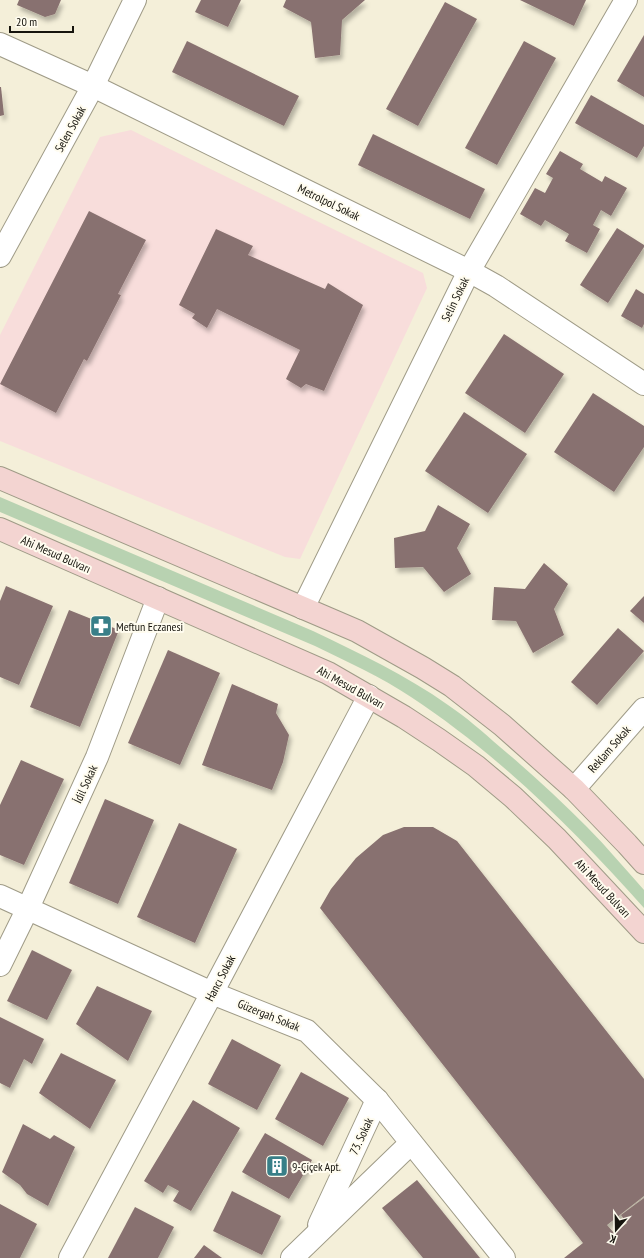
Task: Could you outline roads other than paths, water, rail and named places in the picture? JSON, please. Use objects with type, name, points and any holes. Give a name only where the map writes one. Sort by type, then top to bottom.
[{"type":"main road","points":[[0,478],[357,631],[393,650],[452,686],[502,725],[574,789],[644,863]]},
{"type":"main road","name":"Ahi Mesud Bulvarı","points":[[0,529],[328,672],[404,717],[440,740],[476,766],[514,797],[557,839],[644,932]]},
{"type":"street","name":"Selen Sokak","points":[[0,256],[93,86],[135,0]]},
{"type":"street","name":"Selin Sokak","points":[[303,608],[469,271],[626,0]]},
{"type":"street","name":"Metrolpol Sokak","points":[[0,44],[93,86],[469,271],[496,286],[644,384]]},
{"type":"street","name":"İdil Sokak","points":[[0,965],[28,908],[97,757],[158,598]]},
{"type":"street","name":"Hancı Sokak","points":[[70,1258],[369,696]]},
{"type":"street","name":"Reklam Sokak","points":[[574,789],[644,709]]},
{"type":"street","name":"Güzergah Sokak","points":[[0,896],[212,993],[307,1031],[377,1100],[504,1258]]},
{"type":"street","name":"73. Sokak","points":[[313,1236],[377,1100]]},
{"type":"street","name":"73. Sokak","points":[[292,1258],[313,1236],[411,1143]]},
{"type":"place","name":"Meftun Eczanesi","points":[[101,626]]},
{"type":"place","name":"9-Çiçek Apt.","points":[[277,1166]]}]
